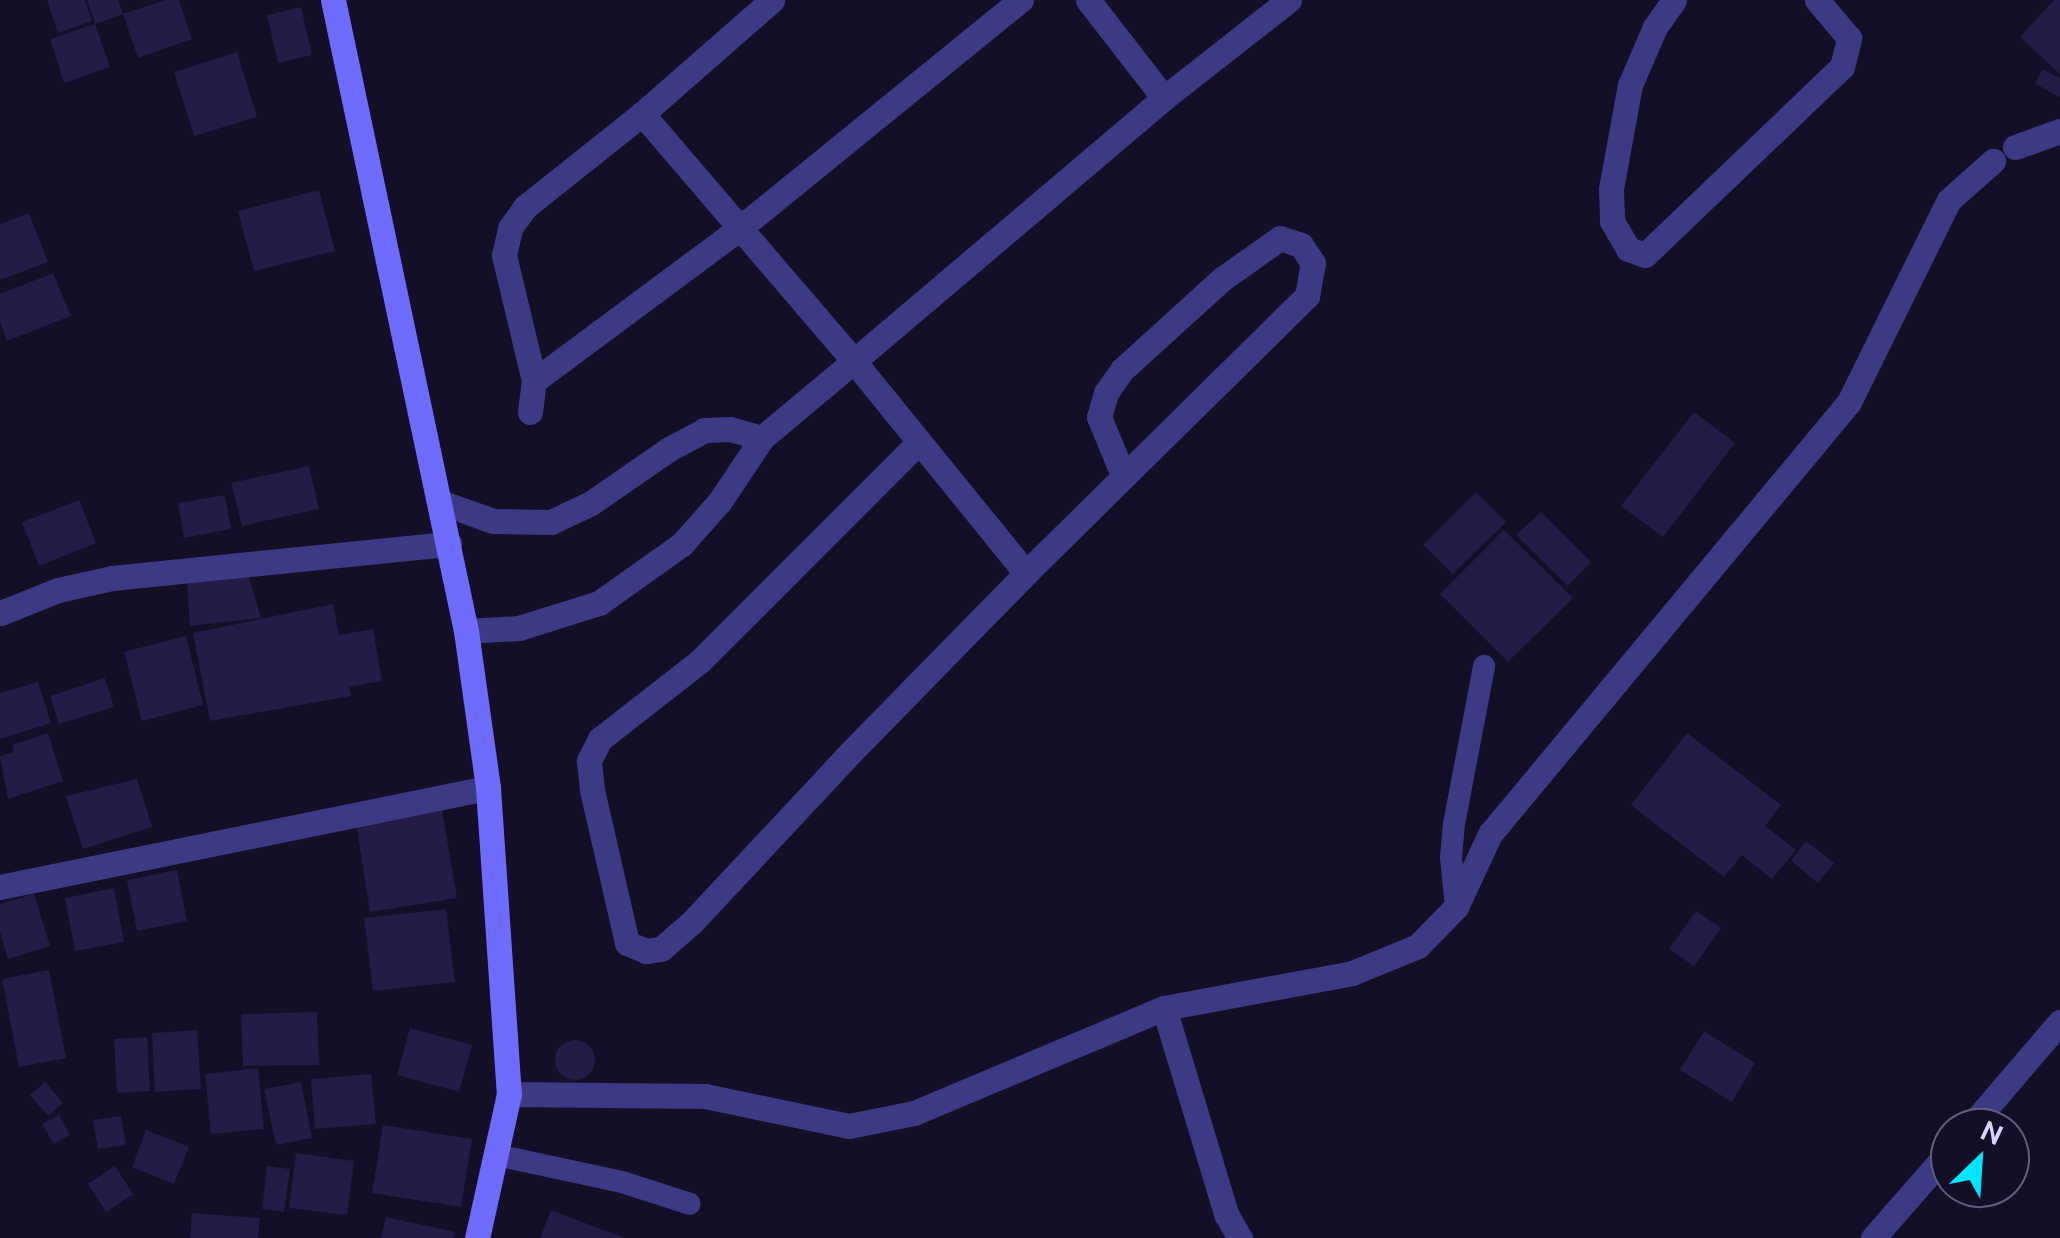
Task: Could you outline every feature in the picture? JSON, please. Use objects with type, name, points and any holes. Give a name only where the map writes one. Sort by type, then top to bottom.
[{"type":"street","points":[[333,0],[449,544],[466,631],[488,788],[510,1094],[477,1238]]},
{"type":"street","points":[[530,412],[534,382],[504,255],[510,228],[525,207],[642,114],[772,0]]},
{"type":"street","points":[[534,382],[740,228],[1021,0]]},
{"type":"street","points":[[1088,0],[1164,98]]},
{"type":"street","points":[[466,631],[519,628],[599,603],[682,544],[720,501],[762,438],[1164,98],[1290,0]]},
{"type":"street","points":[[1674,0],[1654,28],[1630,84],[1611,189],[1612,221],[1628,249],[1644,254],[1842,68],[1849,38],[1817,0]]},
{"type":"street","points":[[642,114],[854,361],[1026,573]]},
{"type":"street","points":[[510,1094],[705,1096],[849,1126],[914,1113],[1164,1008],[1352,973],[1418,946],[1456,907],[1490,834],[1849,402],[1949,200],[2004,154],[2060,130]]},
{"type":"street","points":[[919,442],[700,661],[600,739],[589,761],[592,790],[627,944],[646,951],[662,949],[692,922],[850,752],[1307,296],[1313,263],[1300,244],[1280,238],[1222,279],[1122,370],[1106,393],[1099,417],[1123,476]]},
{"type":"street","points":[[440,502],[493,521],[551,522],[591,504],[669,449],[704,430],[730,429],[762,438]]},
{"type":"street","points":[[1,613],[58,590],[112,578],[208,565],[302,561],[449,544]]},
{"type":"street","points":[[0,887],[488,788]]},
{"type":"street","points":[[1164,1008],[1226,1214],[1240,1238]]},
{"type":"street","points":[[1986,1108],[2060,1022]]},
{"type":"street","points":[[1873,1238],[1930,1173]]},
{"type":"lane","points":[[1456,907],[1451,858],[1454,824],[1484,666]]},
{"type":"lane","points":[[496,1155],[622,1182],[690,1204]]},
{"type":"building","points":[[47,0],[85,0],[92,21],[58,33]]},
{"type":"building","points":[[87,0],[118,0],[123,14],[95,24]]},
{"type":"building","points":[[166,0],[179,0],[192,39],[138,58],[123,14]]},
{"type":"building","points":[[2054,0],[2060,0],[2060,74],[2020,37]]},
{"type":"building","points":[[301,7],[312,55],[278,63],[267,15]]},
{"type":"building","points":[[95,24],[110,67],[64,83],[50,39]]},
{"type":"building","points":[[237,52],[257,117],[194,136],[174,72]]},
{"type":"building","points":[[2042,69],[2060,78],[2060,97],[2035,84]]},
{"type":"building","points":[[319,190],[335,251],[254,271],[238,211]]},
{"type":"building","points":[[29,213],[48,262],[0,280],[0,224]]},
{"type":"building","points":[[53,273],[71,316],[7,341],[0,322],[0,294]]},
{"type":"building","points":[[1694,412],[1735,443],[1663,537],[1621,506]]},
{"type":"building","points":[[309,466],[319,509],[242,526],[231,483]]},
{"type":"building","points":[[1476,492],[1506,522],[1453,574],[1423,545]]},
{"type":"building","points":[[225,495],[231,529],[184,538],[178,503]]},
{"type":"building","points":[[79,500],[96,543],[39,566],[22,522]]},
{"type":"building","points":[[1541,512],[1591,562],[1568,586],[1516,535]]},
{"type":"building","points":[[1504,530],[1573,598],[1508,662],[1440,594]]},
{"type":"building","points":[[246,567],[261,618],[190,626],[187,579]]},
{"type":"building","points":[[333,604],[339,635],[373,629],[382,681],[349,687],[351,696],[210,721],[193,633]]},
{"type":"building","points":[[186,636],[203,705],[142,721],[124,652]]},
{"type":"building","points":[[105,678],[114,707],[59,724],[50,696]]},
{"type":"building","points":[[38,682],[51,723],[0,739],[0,693]]},
{"type":"building","points":[[48,733],[63,781],[8,799],[0,756],[14,752],[12,745]]},
{"type":"building","points":[[1687,733],[1781,805],[1765,826],[1796,850],[1772,879],[1742,855],[1724,877],[1631,805]]},
{"type":"building","points":[[137,779],[152,827],[83,849],[66,796]]},
{"type":"building","points":[[442,810],[457,898],[370,912],[356,823]]},
{"type":"building","points":[[1806,841],[1834,863],[1818,883],[1791,861]]},
{"type":"building","points":[[177,870],[187,921],[137,931],[127,880]]},
{"type":"building","points":[[114,888],[124,942],[75,951],[65,898]]},
{"type":"building","points":[[34,894],[50,946],[8,959],[0,932],[0,904]]},
{"type":"building","points":[[446,909],[455,982],[373,991],[364,918]]},
{"type":"building","points":[[1696,911],[1721,928],[1694,966],[1669,949]]},
{"type":"building","points":[[49,970],[66,1058],[19,1067],[2,979]]},
{"type":"building","points":[[317,1012],[319,1065],[243,1066],[241,1014]]},
{"type":"building","points":[[410,1028],[472,1045],[459,1092],[397,1075]]},
{"type":"building","points":[[197,1030],[201,1089],[155,1092],[152,1033]]},
{"type":"building","points":[[1704,1031],[1755,1063],[1732,1102],[1680,1070]]},
{"type":"building","points":[[147,1037],[150,1091],[117,1093],[114,1039]]},
{"type":"building","points":[[575,1040],[589,1046],[595,1060],[589,1074],[575,1080],[561,1074],[555,1060],[561,1046]]},
{"type":"building","points":[[258,1068],[264,1129],[211,1134],[205,1074]]},
{"type":"building","points":[[371,1074],[376,1124],[315,1129],[311,1079]]},
{"type":"building","points":[[45,1082],[63,1103],[48,1116],[30,1095]]},
{"type":"building","points":[[301,1082],[312,1138],[276,1145],[264,1089]]},
{"type":"building","points":[[59,1115],[70,1135],[54,1144],[42,1124]]},
{"type":"building","points":[[121,1116],[126,1145],[98,1149],[93,1120]]},
{"type":"building","points":[[383,1125],[472,1139],[461,1207],[372,1193]]},
{"type":"building","points":[[146,1130],[189,1147],[174,1184],[132,1167]]},
{"type":"building","points":[[296,1153],[354,1161],[347,1215],[289,1208]]},
{"type":"building","points":[[115,1166],[133,1194],[106,1212],[88,1184]]},
{"type":"building","points":[[267,1166],[290,1169],[284,1212],[262,1209]]},
{"type":"building","points":[[551,1210],[624,1238],[540,1238]]},
{"type":"building","points":[[192,1213],[260,1218],[258,1238],[190,1238]]},
{"type":"building","points":[[386,1217],[455,1232],[453,1238],[381,1238]]}]
